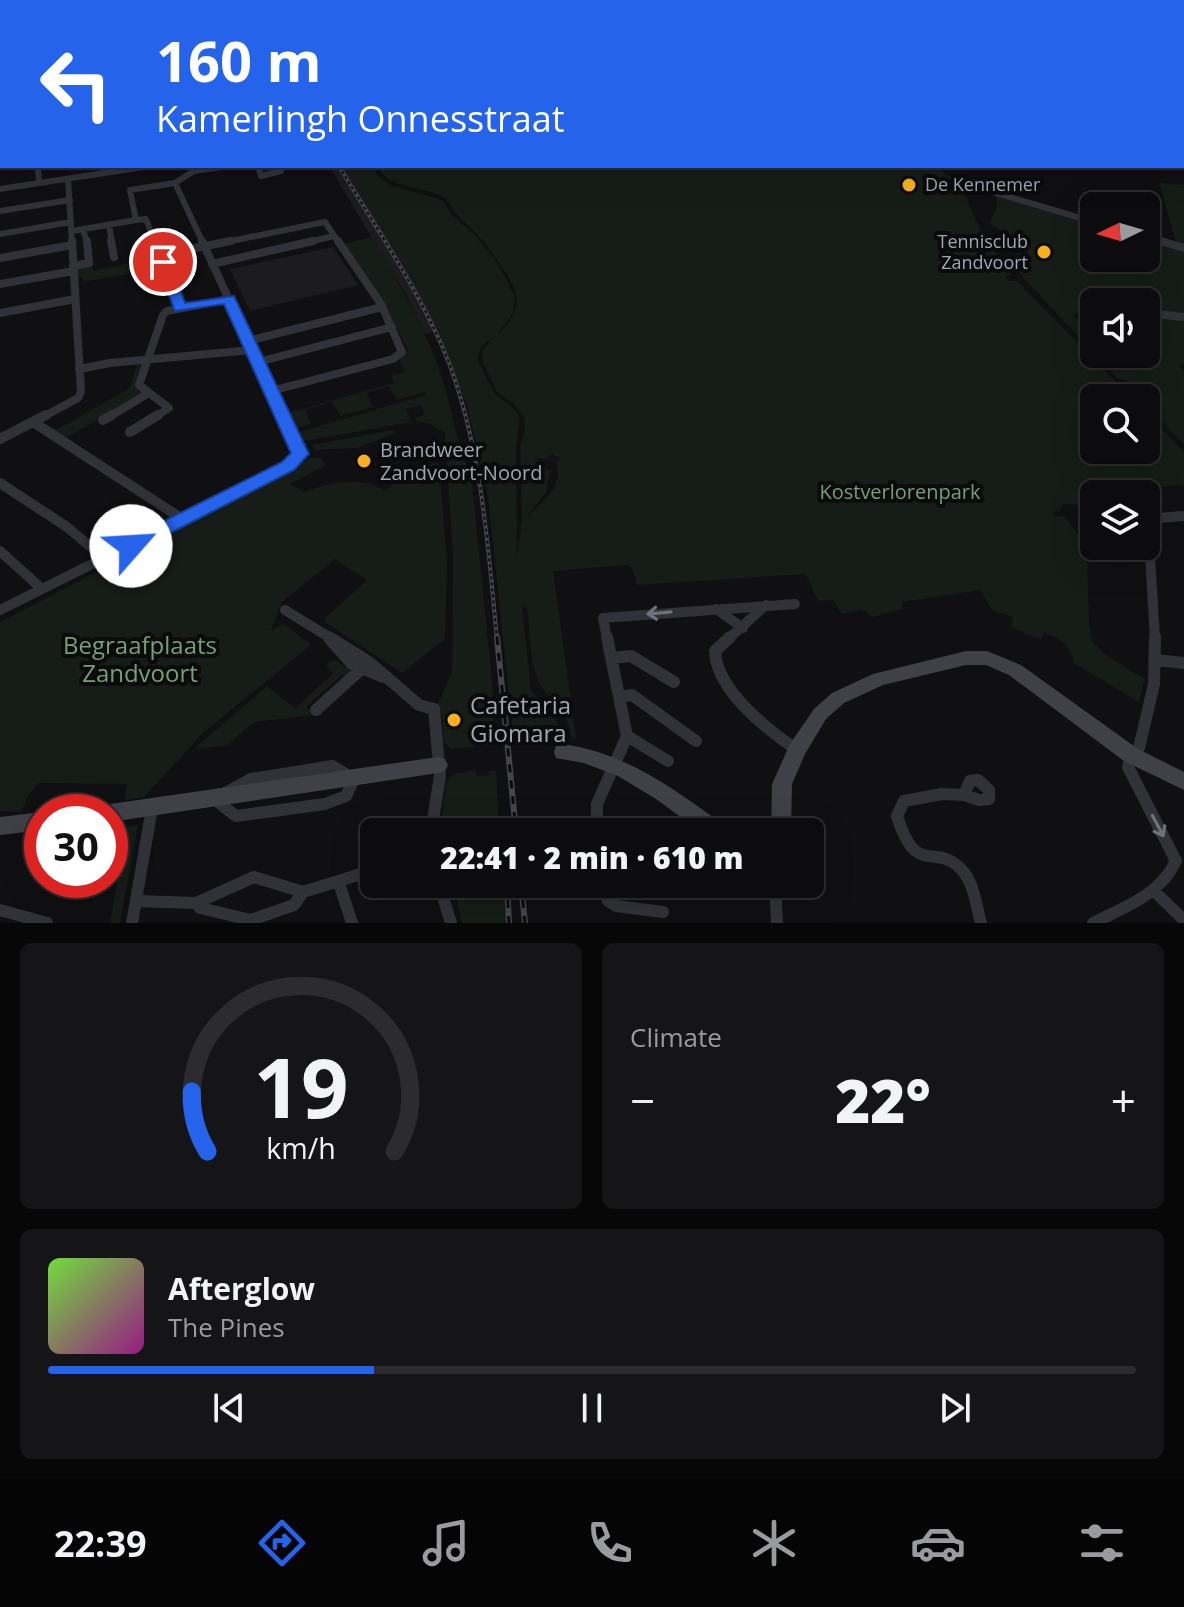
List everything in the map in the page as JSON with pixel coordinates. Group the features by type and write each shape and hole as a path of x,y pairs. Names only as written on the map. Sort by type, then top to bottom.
{"main road":[{"path":"781,818 782,784 797,750 820,714 838,698 879,679 966,658 987,658 1015,670 1131,755 1184,781"},
{"path":"563,752 586,754 614,764 698,818"},
{"path":"128,811 438,765"},
{"path":"0,826 24,823"}],"street":[{"path":"38,168 39,183"},
{"path":"259,168 261,176 281,171"},
{"path":"0,189 115,169"},
{"path":"136,220 130,190 175,183 194,169"},
{"path":"0,439 78,398 81,392 68,179"},
{"path":"0,610 184,520 293,463 300,454 175,183"},
{"path":"969,185 1080,218"},
{"path":"0,211 70,200"},
{"path":"0,234 71,226 83,229 146,219 180,308"},
{"path":"160,255 321,221 334,236 382,307 402,349 396,357 271,391"},
{"path":"109,225 114,257"},
{"path":"0,284 89,263 87,237 83,229"},
{"path":"212,264 334,236"},
{"path":"1160,240 1184,248"},
{"path":"0,258 72,245"},
{"path":"0,313 75,299"},
{"path":"130,432 169,408 139,385 163,315 180,308 229,299"},
{"path":"79,369 250,345 382,307"},
{"path":"1160,314 1184,317"},
{"path":"258,362 392,327"},
{"path":"103,420 147,394"},
{"path":"33,422 184,520"},
{"path":"0,483 67,527 105,559"},
{"path":"1093,923 1154,891 1173,871 1176,861 1128,767 1131,755 1139,748 1156,660 1148,523 1157,518 1184,516"},
{"path":"3,557 42,589"},
{"path":"597,818 597,804 627,736 603,618 795,604"},
{"path":"766,605 715,651 716,664 746,709 770,732 797,750"},
{"path":"715,608 743,628"},
{"path":"285,610 329,638 335,651 383,677 419,705 434,709 440,776 433,818"},
{"path":"611,658 631,656 674,682"},
{"path":"1156,660 1184,663"},
{"path":"316,710 365,666"},
{"path":"619,697 632,695 696,741"},
{"path":"627,736 668,761"},
{"path":"964,795 904,801 897,816 911,850 926,858 955,864 963,871 981,923"},
{"path":"132,923 152,808"},
{"path":"136,901 196,903 254,877 303,892 360,875"},
{"path":"339,883 352,923"},
{"path":"1154,891 1184,920"},
{"path":"196,903 200,908 251,920 294,905 303,892"},
{"path":"443,898 451,923"},
{"path":"607,898 616,906 663,912"},
{"path":"776,898 777,923"},
{"path":"0,910 47,923"}],"shaded area":[{"path":"330,168 347,168 434,315 437,331 425,334 406,295"},
{"path":"333,247 358,285 250,311 230,269"}],"green space":[{"name":"Kostverlorenpark","path":"347,168 374,168 378,176 391,185 442,200 453,216 475,235 496,261 515,296 513,313 498,334 513,314 516,297 510,279 489,248 443,197 399,184 378,168 941,168 944,174 957,178 979,227 1011,275 1005,276 1009,281 1017,281 1080,345 1080,368 1103,368 1118,384 1080,384 1080,464 1160,464 1160,427 1184,452 1184,485 1160,487 1160,480 1080,480 1080,505 1063,504 1060,510 1052,513 1055,517 1065,516 1080,538 1080,560 1087,560 1092,641 1104,654 1145,679 1139,702 1074,663 1070,651 1056,637 1044,633 1041,640 1011,627 1013,617 992,610 980,590 902,602 902,609 872,617 862,609 842,614 833,600 818,601 806,574 637,585 632,568 627,565 553,571 576,738 571,737 565,715 537,678 527,607 522,606 531,691 549,709 549,714 553,713 560,730 559,740 542,737 514,740 488,497 467,405 437,331 434,315","holes":["493,337 482,351 483,363 497,392 513,403 524,417 525,429 520,446 522,521 517,556 516,448 520,418 495,394 477,359 481,347","550,454 561,458 556,462 558,471 554,487 525,518 546,492 550,471 535,458 547,459"]},
{"path":"1159,183 1184,185 1184,246 1177,244"},
{"path":"996,196 1080,220 1080,272 1160,272 1160,243 1184,249 1184,317 1160,314 1160,288 1080,288 1080,313 1071,314 1080,320 1080,338 1004,257 1029,251 990,223 997,206"},
{"path":"372,237 427,339 471,475 492,679 494,745 451,749 444,742 442,715 436,709 452,672 453,556 445,433 428,423 417,422 415,418 425,415 420,405 406,409 412,422 303,441 296,433 426,395 425,392 397,400 389,386 366,393 373,407 340,416 332,402 305,410 311,424 295,429 292,425 296,423 288,413 394,383 391,376 405,372 399,358 408,350 384,303 343,244"},
{"path":"138,262 139,267 128,274 83,282 82,278 77,278 77,268 92,266 93,271"},
{"path":"1160,317 1184,320 1184,364 1179,365 1184,372 1184,444 1160,420 1160,384 1127,384 1123,379 1117,379 1107,368 1160,368"},
{"path":"144,364 136,386 141,395 64,439 52,432 129,389 137,365"},
{"path":"393,430 396,433 356,448 314,450 312,445"},
{"name":"Begraafplaats Zandvoort","path":"311,457 320,458 326,465 290,484 304,492 355,482 385,491 417,465 439,463 447,563 445,639 402,673 325,622 325,618 367,580 335,559 282,602 271,630 284,624 311,645 204,732 144,797 128,800 127,784 39,783 30,794 24,794 21,812 0,811 0,622 280,477"},
{"path":"144,510 161,521 111,549 101,541"},
{"path":"335,660 353,672 341,676 306,707 313,713 323,714 254,722 227,745 194,749 267,686 295,708 333,674 327,667"},
{"path":"476,770 476,776 488,775 489,771 496,770 498,818 441,818 447,781 453,774"},
{"path":"138,825 128,879 128,826"},
{"path":"114,898 125,898 120,923 110,923"},
{"path":"456,898 504,898 506,923 462,923"}],"railway":[{"path":"340,168 426,312 460,396 482,500 497,639"},
{"path":"497,637 515,818"},
{"path":"508,898 509,923"},
{"path":"522,898 525,923"}],"place":[{"name":"De Kennemer","path":"909,185"},
{"name":"Tennisclub Zandvoort","path":"1044,252"},
{"name":"Brandweer Zandvoort-Noord","path":"364,461"},
{"name":"Cafetaria Giomara","path":"454,720"}],"route":[{"path":"131,546 288,466 300,454 229,299 180,308 163,262"}]}
